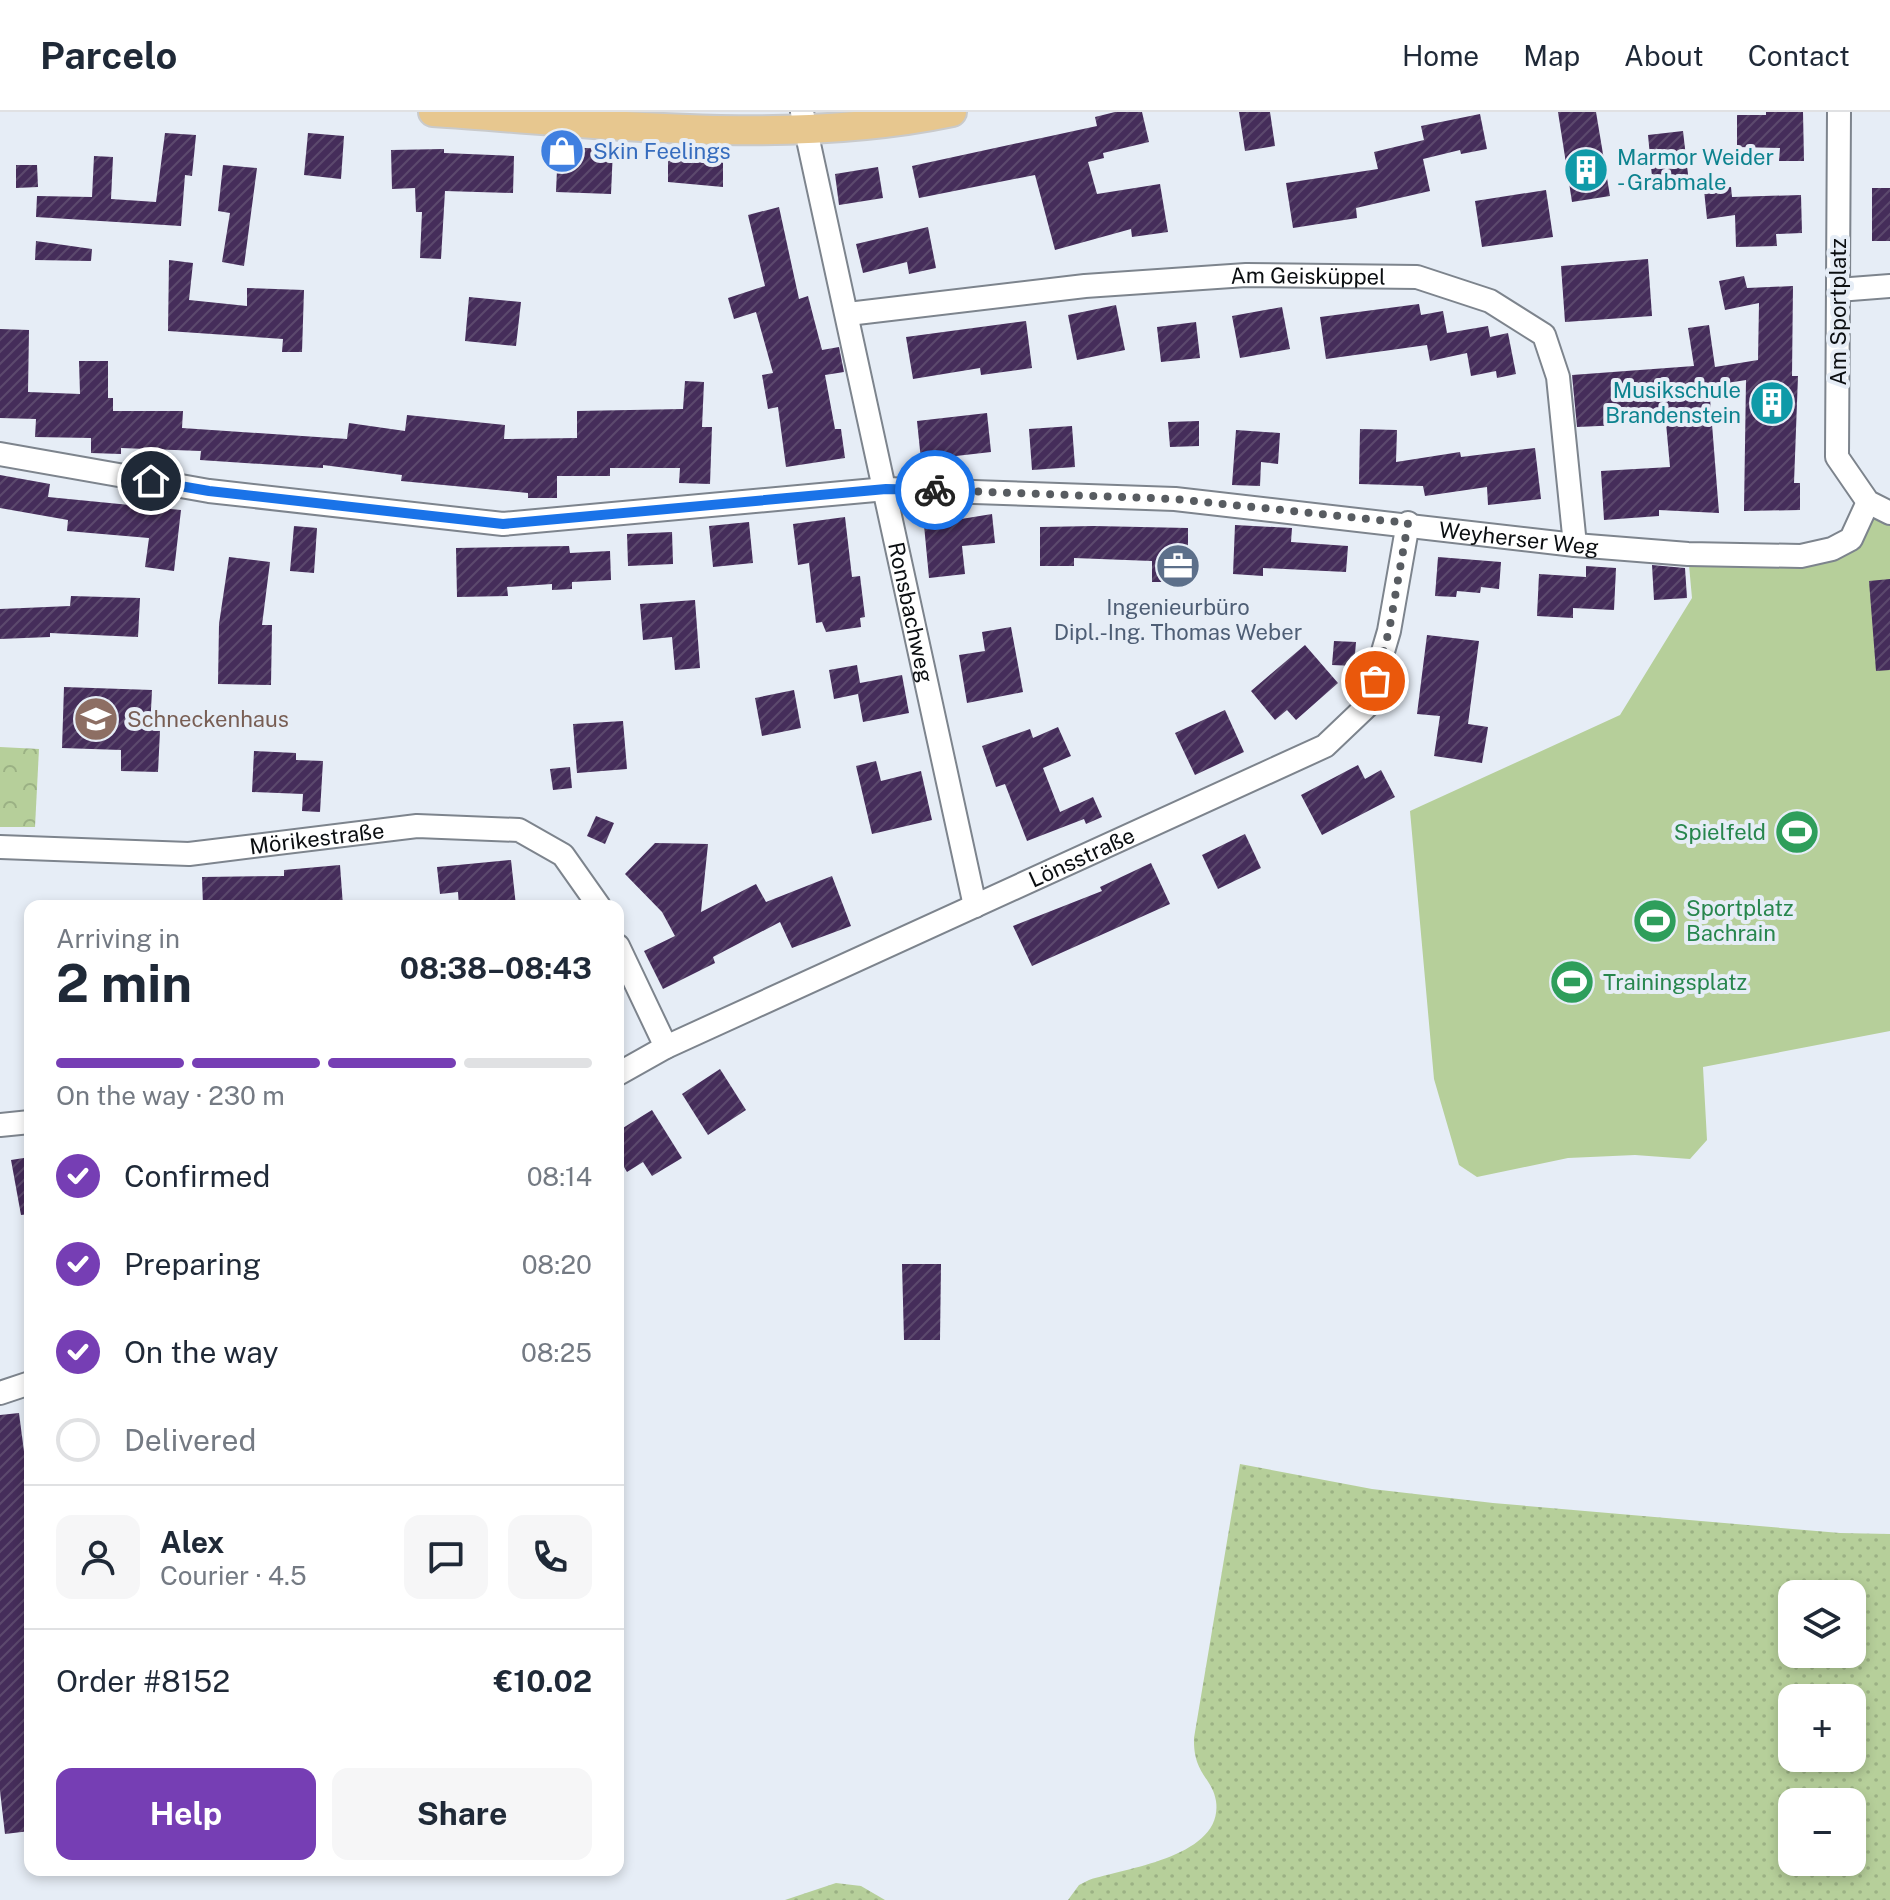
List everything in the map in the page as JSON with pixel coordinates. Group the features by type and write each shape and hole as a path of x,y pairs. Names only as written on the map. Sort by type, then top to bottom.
{"main road":[{"path":"433,112 627,125 910,121 952,112"}],"street":[{"name":"Am Sportplatz","path":"1839,112 1837,457 1868,502"},
{"name":"Ronsbachweg","path":"804,121 975,906"},
{"name":"Am Geisküppel","path":"848,314 1085,286 1217,277 1417,277 1490,301 1544,335 1558,377 1575,545"},
{"path":"1838,290 1890,286"},
{"name":"Weyherser Weg","path":"0,454 209,491 503,524 886,489 1175,499 1408,523 1575,545 1688,554 1801,556 1832,549 1851,539 1868,502"},
{"path":"1868,502 1890,513"},
{"name":"Lönsstraße","path":"624,1071 666,1047 1325,746 1367,706 1389,631 1408,523"},
{"name":"Mörikestraße","path":"0,847 189,854 417,826 519,830 563,855 595,900"},
{"path":"624,959 666,1047"},
{"path":"0,1125 24,1123"},
{"path":"0,1393 24,1385"}],"green space":[{"name":"Sportplatz Bachrain","path":"1868,502 1890,513 1890,1031 1703,1067 1707,1140 1690,1159 1635,1155 1568,1158 1477,1177 1459,1165 1434,1079 1410,811 1620,715 1692,598 1688,554 1832,549"},
{"path":"0,747 39,749 35,827 0,827"},
{"path":"1240,1464 1372,1489 1493,1503 1840,1533 1890,1534 1890,1900 1068,1900 1079,1885 1089,1880 1169,1857 1205,1835 1214,1820 1216,1801 1194,1750"},
{"path":"836,1883 861,1886 885,1900 785,1900"}],"building":[{"path":"1115,112 1142,112 1149,142 1103,153 1104,158 1088,162 1097,194 1160,184 1168,232 1132,237 1131,229 1055,250 1035,175 919,198 912,166 1097,126 1095,117"},
{"path":"1239,112 1270,112 1275,146 1245,151"},
{"name":"Marmor Weider - Grabmale","path":"1558,112 1596,112 1610,196 1572,202"},
{"path":"1766,112 1803,112 1804,161 1779,161 1780,148 1737,147 1737,115 1766,115"},
{"path":"1480,114 1487,149 1461,154 1460,150 1423,159 1430,191 1356,208 1357,218 1293,228 1286,183 1378,169 1374,152 1424,140 1421,126"},
{"path":"1683,131 1689,183 1653,187 1648,135"},
{"path":"165,133 196,135 192,176 185,175 181,226 36,217 37,196 92,197 94,156 113,157 111,199 156,202"},
{"path":"308,133 344,136 341,179 304,175"},
{"path":"558,147 613,149 611,194 556,192"},
{"path":"444,149 444,153 514,156 513,193 445,191 441,259 420,258 422,212 416,212 415,188 392,189 391,150"},
{"path":"696,153 723,154 723,187 668,182 668,159 696,160"},
{"path":"16,165 37,165 38,187 16,188"},
{"path":"223,165 257,168 244,266 222,262 230,213 218,211"},
{"path":"878,167 883,198 839,205 835,174"},
{"path":"1731,187 1732,197 1801,195 1802,233 1776,234 1777,246 1736,247 1735,215 1707,219 1704,190"},
{"path":"1872,188 1890,188 1890,241 1872,241"},
{"path":"1546,190 1553,237 1482,247 1475,201"},
{"path":"779,207 799,299 808,296 822,350 839,347 844,372 825,375 835,429 841,429 845,458 786,467 778,407 768,409 762,375 773,373 756,312 734,319 728,298 765,286 748,215"},
{"path":"928,227 936,268 909,274 907,262 863,273 856,244"},
{"path":"36,241 92,249 91,261 35,260"},
{"path":"1648,259 1652,316 1565,322 1561,266"},
{"path":"169,260 193,263 189,300 247,306 247,288 304,290 302,352 282,352 283,339 168,331"},
{"path":"1744,276 1747,288 1793,286 1792,376 1798,376 1794,483 1800,483 1800,510 1744,511 1746,380 1709,386 1719,513 1659,510 1659,516 1604,520 1601,471 1670,467 1666,423 1577,427 1572,375 1694,366 1688,328 1709,325 1715,367 1758,360 1759,303 1725,310 1719,281"},
{"path":"469,297 521,302 516,346 465,341"},
{"path":"1419,304 1421,315 1443,311 1447,333 1488,326 1490,337 1508,333 1516,374 1497,378 1496,371 1471,376 1467,353 1430,361 1427,345 1326,359 1320,317"},
{"path":"1116,305 1125,350 1077,360 1068,315"},
{"path":"1282,307 1290,349 1240,358 1232,316"},
{"path":"1026,321 1032,368 981,375 980,368 913,379 906,337"},
{"path":"1196,322 1200,358 1161,362 1157,327"},
{"path":"0,329 29,330 28,392 80,394 79,361 108,361 108,398 113,398 113,411 183,411 182,428 347,439 349,423 405,431 407,415 505,425 504,439 577,438 577,411 683,409 685,381 704,382 702,427 712,427 710,484 679,483 680,468 610,468 610,476 557,476 557,498 528,498 528,493 401,481 402,475 323,465 323,468 200,460 201,451 121,448 121,454 91,453 91,438 35,437 36,419 0,418"},
{"path":"987,413 991,452 921,460 917,421"},
{"path":"1199,421 1199,446 1170,447 1168,422"},
{"path":"1072,426 1075,467 1032,470 1029,429"},
{"path":"1360,429 1397,430 1396,462 1460,452 1461,457 1535,448 1541,499 1488,505 1487,487 1425,496 1423,486 1359,484"},
{"path":"1236,430 1280,433 1278,464 1261,462 1260,486 1232,485"},
{"path":"0,475 50,484 48,497 181,510 174,571 145,567 149,538 67,531 68,520 0,508"},
{"path":"992,514 995,543 962,546 965,574 929,578 924,525"},
{"path":"845,517 852,577 860,576 865,617 860,618 861,627 826,632 822,622 816,623 809,563 798,565 793,524"},
{"path":"749,522 753,563 713,567 709,526"},
{"path":"1235,525 1292,528 1291,542 1348,546 1346,572 1263,568 1263,576 1233,574"},
{"path":"294,526 317,528 314,573 290,571"},
{"path":"1040,527 1188,528 1188,582 1152,582 1152,561 1074,558 1074,566 1040,566"},
{"path":"672,532 673,564 628,566 627,534"},
{"path":"569,546 570,553 610,551 611,580 572,582 572,589 552,590 552,584 507,587 508,596 457,597 456,548"},
{"path":"229,557 270,562 262,625 272,625 271,685 218,684 219,624"},
{"path":"1438,557 1501,562 1499,589 1481,587 1480,593 1457,591 1456,597 1435,596"},
{"path":"1652,565 1685,568 1687,598 1654,600"},
{"path":"1586,566 1616,568 1614,610 1573,608 1573,618 1537,616 1539,574 1586,577"},
{"path":"1890,579 1890,670 1876,671 1869,581"},
{"path":"71,596 140,598 138,637 50,633 50,637 0,639 0,609 70,606"},
{"path":"695,600 700,668 675,670 672,637 643,640 640,604"},
{"path":"1011,627 1023,692 967,703 959,655 985,651 982,632"},
{"path":"1427,635 1479,641 1468,724 1488,727 1482,763 1434,756 1440,716 1417,714"},
{"path":"1334,641 1356,642 1354,666 1332,665"},
{"path":"1305,645 1338,683 1296,720 1287,710 1275,720 1251,691"},
{"path":"857,665 860,683 902,675 909,713 863,722 858,694 834,699 829,670"},
{"path":"64,687 152,690 150,730 160,731 158,772 121,771 121,750 62,748"},
{"path":"794,690 801,728 762,736 755,698"},
{"path":"1225,710 1244,752 1195,775 1175,733"},
{"path":"623,721 627,769 577,773 573,724"},
{"path":"1058,727 1071,756 1043,768 1060,812 1093,797 1102,817 1086,824 1084,819 1027,841 1005,784 996,787 982,746 1030,729 1033,738"},
{"path":"254,751 296,753 296,760 323,761 320,812 302,811 303,794 252,792"},
{"path":"876,761 881,781 921,771 932,820 872,834 856,766"},
{"path":"1358,765 1365,779 1381,770 1395,797 1322,835 1301,795"},
{"path":"570,767 572,788 553,790 550,769"},
{"path":"596,816 614,823 605,844 587,836"},
{"path":"1245,834 1261,868 1218,889 1202,855"},
{"path":"655,843 708,844 701,912 756,884 766,902 832,876 851,926 792,948 780,922 713,957 715,963 663,989 644,951 675,936 662,912 625,874"},
{"path":"511,860 515,900 459,900 458,892 440,894 437,867"},
{"path":"1151,863 1170,904 1032,966 1013,926 1102,891 1100,887"},
{"path":"340,865 343,900 203,900 202,877 284,876 284,870"},
{"path":"720,1069 746,1110 708,1135 682,1094"},
{"path":"652,1110 682,1158 652,1176 643,1162 627,1172 624,1167 624,1127"},
{"path":"24,1158 24,1215 21,1215 11,1160"},
{"path":"902,1264 941,1264 940,1340 904,1340"},
{"path":"19,1413 24,1452 24,1832 5,1834 0,1791 0,1415"}],"way so far":[{"path":"935,490 1175,499 1408,523 1389,631 1375,681"}],"place":[{"name":"Skin Feelings","path":"562,151"},
{"name":"Marmor Weider - Grabmale","path":"1586,170"},
{"name":"Musikschule Brandenstein","path":"1772,403"},
{"name":"Ingenieurbüro Dipl.-Ing. Thomas Weber","path":"1178,566"},
{"name":"Schneckenhaus","path":"96,719"},
{"name":"Spielfeld","path":"1797,832"},
{"name":"Sportplatz Bachrain","path":"1655,921"},
{"name":"Trainingsplatz","path":"1572,982"}],"route":[{"path":"151,481 209,491 503,524 886,489 935,490"}]}
